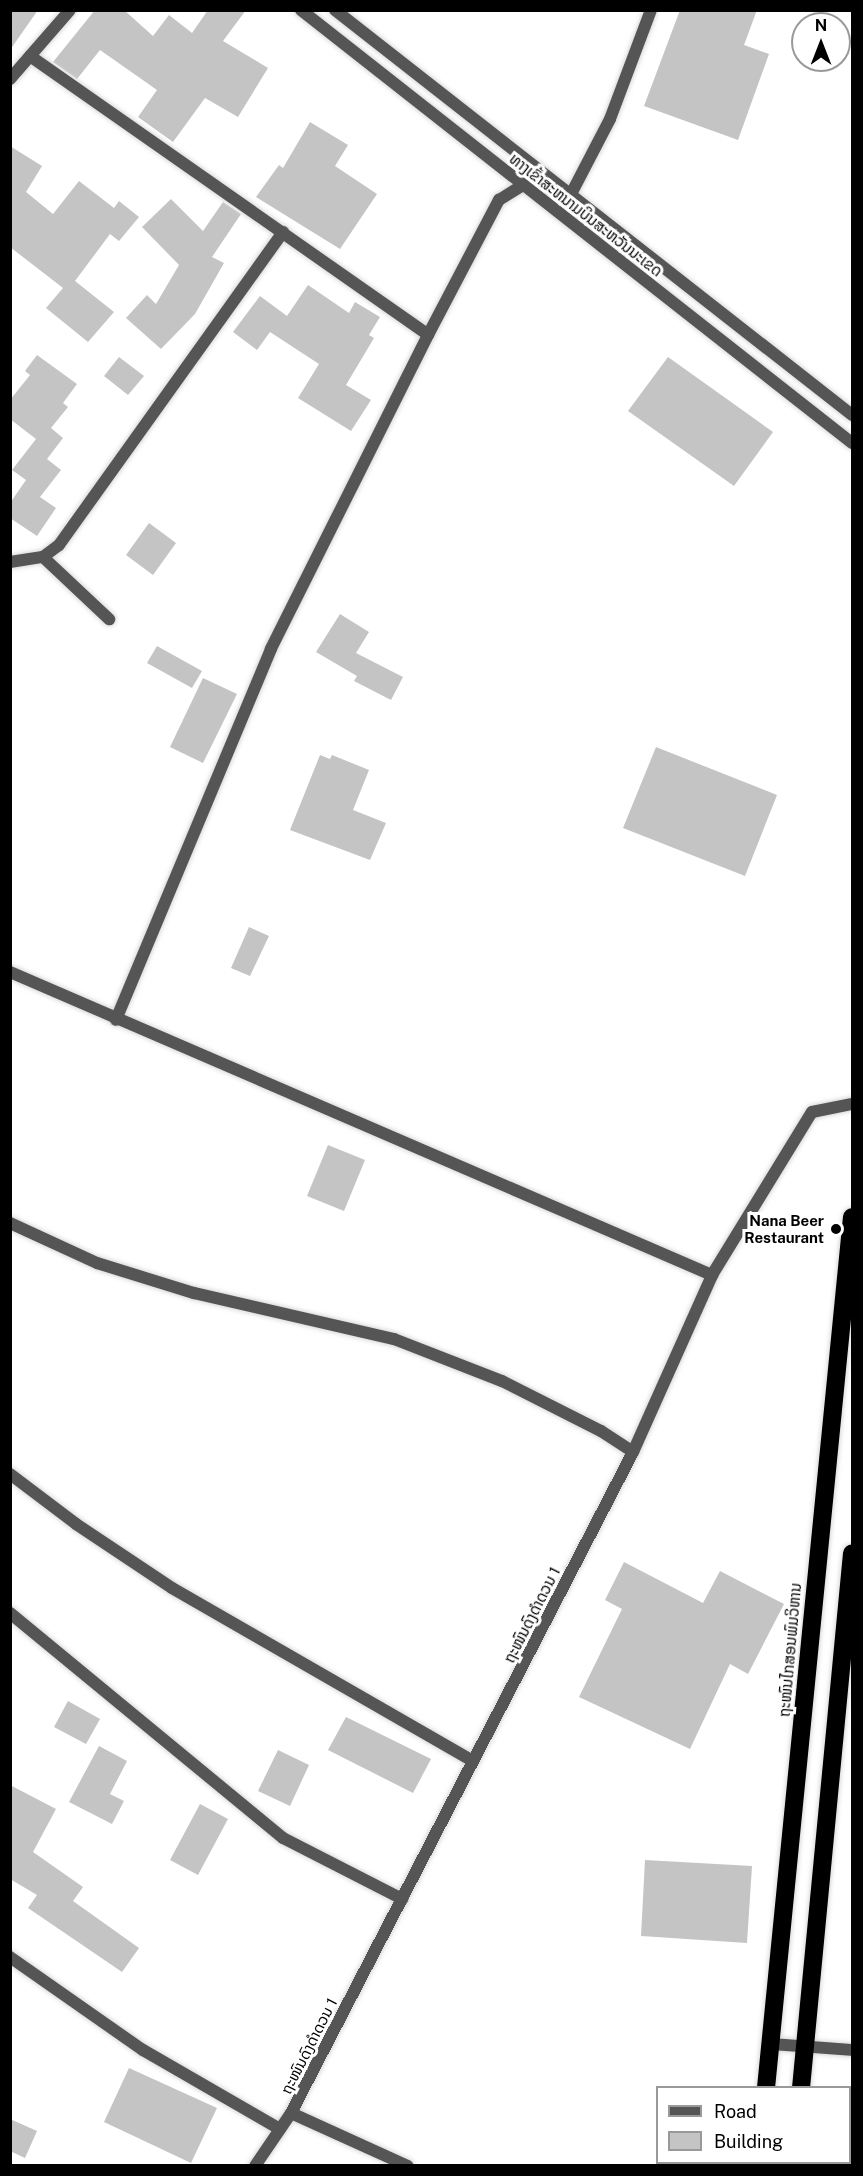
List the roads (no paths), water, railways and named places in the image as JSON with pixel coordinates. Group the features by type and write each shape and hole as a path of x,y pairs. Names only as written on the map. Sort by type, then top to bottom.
{"highway":[{"name":"ຖະໜົນໄກສອນພົມວິຫານ","path":"766,2086 852,1217"},
{"path":"801,2086 852,1553"}],"street":[{"path":"10,79 70,10"},
{"name":"ທາງເຂົ້າສະຫນາມບິນສະຫວັນນະເຂດ","path":"301,10 852,442"},
{"name":"ທາງເຂົ້າສະຫນາມບິນສະຫວັນນະເຂດ","path":"335,10 570,196 852,414"},
{"path":"570,196 610,119 651,10"},
{"path":"30,56 428,335"},
{"path":"116,1020 271,650 428,335 499,200 523,185"},
{"path":"10,562 43,557 59,545 283,232"},
{"path":"43,557 109,619"},
{"path":"10,972 116,1020 712,1275"},
{"name":"ຖະໜົນດົງດຳດວນ 1","path":"255,2166 291,2113 633,1452 712,1275 812,1112 852,1104"},
{"path":"10,1223 97,1263 194,1293 394,1339 502,1381 601,1431 633,1452"},
{"path":"10,1474 76,1524 172,1588 473,1761"},
{"path":"10,1613 283,1838 402,1899"},
{"path":"10,1957 143,2050 280,2129"},
{"path":"771,2044 852,2050"},
{"path":"291,2113 408,2166"}],"place":[{"name":"Nana Beer Restaurant","path":"836,1229"}]}
